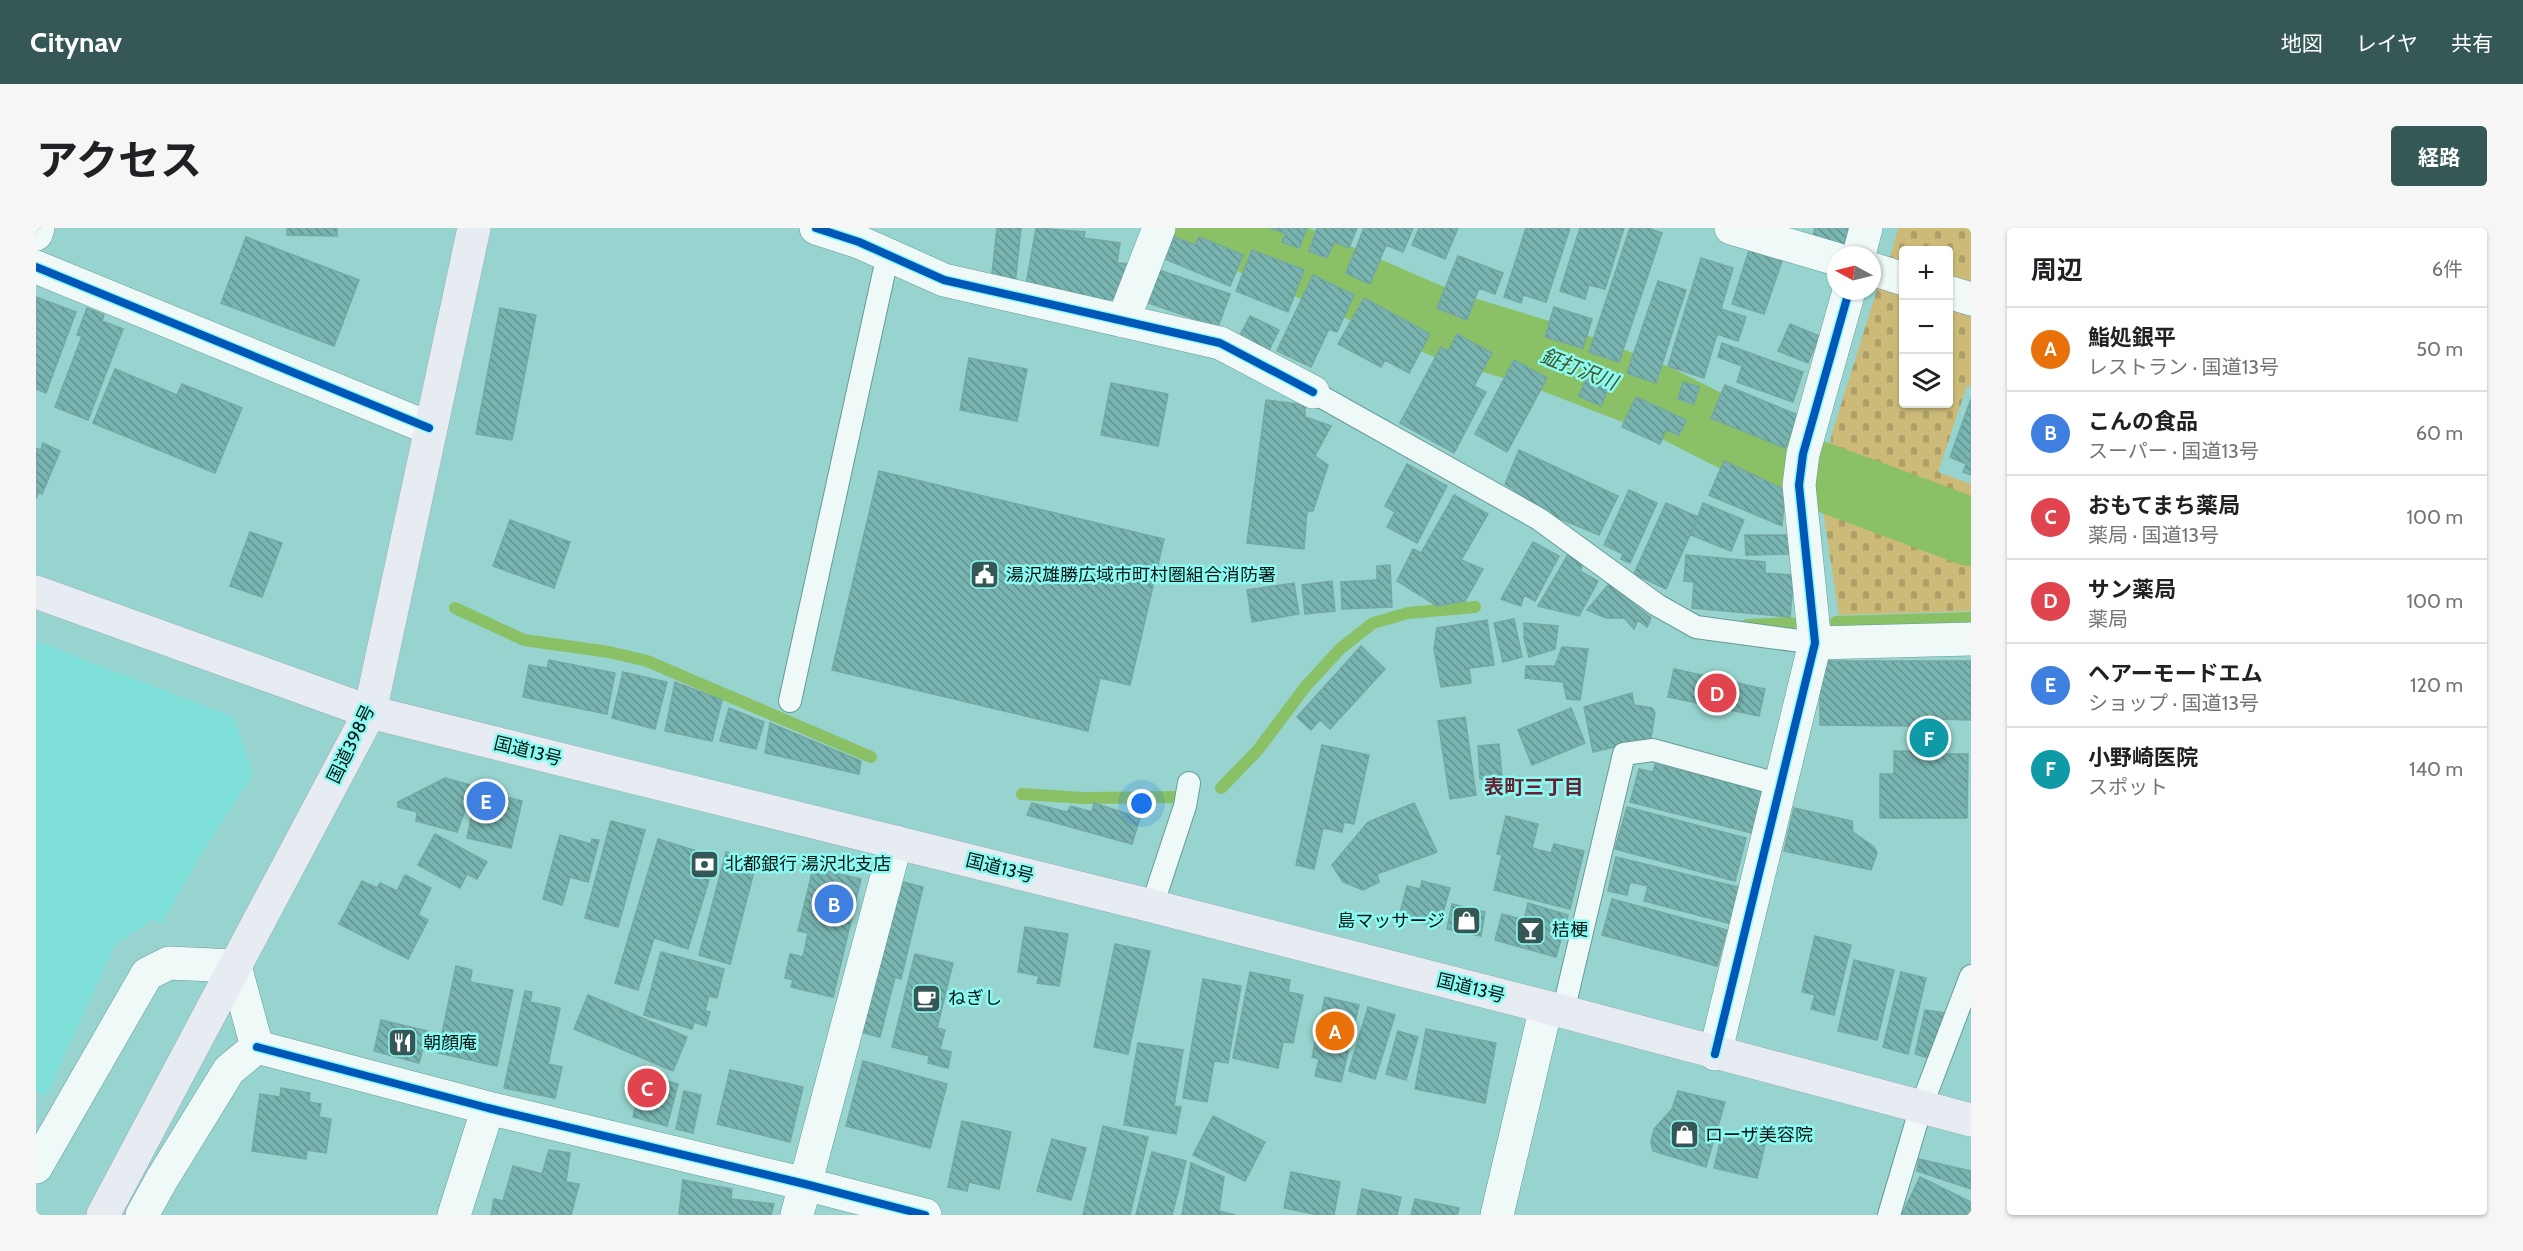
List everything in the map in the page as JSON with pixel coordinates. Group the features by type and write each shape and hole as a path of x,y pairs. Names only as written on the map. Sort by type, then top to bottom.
{"highway":[{"name":"国道398号","path":"103,1215 370,712 429,428 474,228"},
{"name":"国道13号","path":"36,592 370,712 1152,906 1554,1009 1715,1054 1971,1120"}],"street":[{"path":"36,234 38,228"},
{"path":"816,228 859,242 944,280 1220,343 1313,392"},
{"path":"1731,228 1827,256"},
{"path":"1861,246 1866,228"},
{"path":"1123,321 1157,231"},
{"path":"36,267 429,428"},
{"path":"1881,272 1899,277"},
{"path":"1953,294 1971,299"},
{"path":"1715,1054 1815,643 1801,469 1848,300"},
{"path":"1815,643 1971,639"},
{"path":"797,1215 896,842"},
{"path":"36,1167 47,1118 147,974 169,963 235,966 257,1047"},
{"path":"1497,1215 1554,1009"},
{"path":"257,1047 488,1108 925,1215"},
{"path":"142,1215 229,1070 257,1047"},
{"path":"454,1215 488,1108"}],"lane":[{"path":"790,701 888,254"},
{"path":"1313,392 1539,519 1657,605 1696,627 1815,643"},
{"path":"1554,1009 1624,754 1653,750 1781,785"},
{"path":"1152,906 1185,806 1189,783"},
{"path":"1889,1215 1921,1107 1971,976"}],"shaded area":[{"path":"36,641 234,717 253,775 202,853 162,923 152,920 115,945 46,1096 36,1091"}],"green space":[{"path":"1898,228 1971,228 1971,288 1953,282 1953,246 1899,246 1899,266 1889,262"},
{"path":"1881,284 1899,289 1899,408 1953,408 1953,304 1971,309 1971,387 1967,386 1938,472 1971,484 1971,522 1828,467 1831,437 1874,300 1881,300"},
{"path":"1822,487 1971,540 1971,611 1839,615 1821,498"}],"building":[{"path":"287,228 337,228 337,236 287,235"},
{"path":"997,228 1021,228 1015,285 991,283"},
{"path":"1036,228 1085,232 1084,238 1120,243 1117,263 1129,264 1116,305 1025,290"},
{"path":"1270,228 1307,228 1299,248 1282,242 1286,234"},
{"path":"1317,228 1357,228 1349,248 1334,242 1327,258 1309,251"},
{"path":"1364,228 1413,228 1403,252 1386,245 1370,284 1346,273"},
{"path":"1419,228 1458,228 1445,259 1412,245"},
{"path":"1526,228 1570,228 1546,302 1523,295 1521,303 1504,297"},
{"path":"1580,228 1624,228 1605,289 1589,285 1585,299 1560,291"},
{"path":"1630,228 1648,228 1662,233 1619,362 1589,352"},
{"path":"1815,228 1848,228 1844,245 1813,236"},
{"path":"246,237 359,280 334,346 221,303"},
{"path":"1174,237 1195,245 1199,237 1243,255 1230,286 1165,259"},
{"path":"1252,250 1304,270 1288,312 1236,291"},
{"path":"1749,250 1782,261 1764,314 1732,304"},
{"path":"1458,256 1503,273 1495,294 1479,288 1467,320 1437,308"},
{"path":"1701,258 1733,268 1721,309 1746,317 1738,341 1717,334 1704,378 1668,366"},
{"path":"1156,269 1230,294 1218,327 1146,302"},
{"path":"1313,275 1354,295 1337,332 1329,329 1311,367 1277,351"},
{"path":"1658,281 1686,290 1656,383 1627,373"},
{"path":"36,297 76,312 46,393 36,389"},
{"path":"1364,298 1430,334 1409,373 1385,360 1381,367 1338,344"},
{"path":"1554,307 1592,319 1583,348 1545,337"},
{"path":"87,308 104,315 102,321 123,329 88,420 55,407 82,336 77,335"},
{"path":"500,308 536,315 512,440 476,434"},
{"path":"1250,316 1279,330 1268,352 1239,337"},
{"path":"1790,324 1819,336 1808,363 1778,351"},
{"path":"1457,334 1492,353 1474,386 1486,392 1454,453 1400,423 1441,347 1448,351"},
{"path":"1722,343 1803,372 1793,402 1737,382 1742,366 1718,357"},
{"path":"969,358 1027,369 1017,421 960,410"},
{"path":"1514,360 1547,378 1507,452 1475,434"},
{"path":"115,369 177,395 182,384 242,408 215,473 93,423"},
{"path":"1587,377 1609,386 1601,406 1579,396"},
{"path":"1683,382 1699,387 1694,404 1678,399"},
{"path":"1111,383 1168,394 1158,446 1101,435"},
{"path":"1725,385 1798,415 1785,448 1711,418"},
{"path":"1636,397 1686,420 1679,435 1666,430 1660,444 1622,427"},
{"path":"1971,399 1971,475 1963,472 1966,464 1950,457"},
{"path":"1266,400 1305,405 1305,417 1331,426 1315,456 1328,465 1313,511 1307,511 1304,549 1247,543"},
{"path":"43,443 60,451 42,494 39,492 36,499 36,448 41,450"},
{"path":"1519,450 1618,496 1599,535 1551,515 1505,484"},
{"path":"1724,461 1785,490 1782,526 1709,495"},
{"path":"1407,464 1447,486 1417,543 1387,527 1395,512 1385,506"},
{"path":"879,471 1164,539 1130,685 1100,678 1088,731 832,670"},
{"path":"1629,490 1657,503 1630,563 1621,559 1623,554 1604,545"},
{"path":"1454,495 1488,514 1461,560 1483,569 1465,601 1437,606 1397,581 1413,549 1421,553"},
{"path":"1666,503 1698,517 1666,589 1634,574"},
{"path":"1703,503 1744,520 1731,551 1691,535"},
{"path":"510,520 570,542 554,588 493,566"},
{"path":"250,532 282,543 262,597 230,586"},
{"path":"1745,535 1789,535 1789,554 1746,555"},
{"path":"1533,542 1559,556 1535,601 1524,595 1521,606 1501,599"},
{"path":"1570,551 1585,559 1580,571 1598,581 1579,616 1538,606"},
{"path":"1686,555 1765,562 1765,573 1794,575 1790,617 1692,608 1694,582 1684,581"},
{"path":"1390,565 1392,607 1342,609 1341,582 1377,580 1377,566"},
{"path":"1332,581 1335,611 1305,614 1302,585"},
{"path":"1294,583 1299,614 1252,622 1247,590"},
{"path":"1609,584 1651,618 1647,627 1638,620 1634,629 1624,618 1606,618 1587,610"},
{"path":"1514,619 1522,657 1503,662 1494,623"},
{"path":"1487,620 1494,665 1469,668 1471,683 1441,687 1434,649 1437,628"},
{"path":"1524,623 1558,626 1555,649 1529,657 1524,638"},
{"path":"1361,646 1385,669 1330,729 1320,720 1311,730 1297,717"},
{"path":"1562,647 1588,649 1580,700 1567,699 1563,682 1525,678 1526,666 1555,666"},
{"path":"549,660 615,673 607,714 523,697 529,665 547,668"},
{"path":"1820,661 1971,661 1971,720 1940,719 1940,754 1968,754 1967,818 1880,818 1880,774 1894,774 1894,751 1918,751 1918,726 1820,725"},
{"path":"1674,669 1765,689 1759,716 1668,697"},
{"path":"623,672 667,682 655,729 612,718"},
{"path":"675,682 722,700 712,741 665,731"},
{"path":"1632,693 1634,705 1652,708 1655,713 1651,738 1593,752 1584,707"},
{"path":"729,708 764,722 756,749 720,741"},
{"path":"1571,708 1585,743 1532,765 1518,730"},
{"path":"1465,717 1476,795 1450,799 1438,721"},
{"path":"770,723 861,761 859,774 765,753"},
{"path":"1499,744 1502,778 1480,779 1478,746"},
{"path":"1322,745 1369,755 1354,824 1344,822 1342,832 1323,828 1314,869 1296,865"},
{"path":"1655,764 1762,791 1752,833 1630,802 1639,769 1653,772"},
{"path":"445,778 474,786 457,832 416,821 417,812 398,807 398,802"},
{"path":"477,790 522,801 511,848 467,838"},
{"path":"1032,803 1067,812 1071,806 1092,812 1094,803 1140,818 1132,844 1027,815"},
{"path":"1414,803 1437,852 1377,874 1379,882 1363,890 1343,882 1332,865 1368,822"},
{"path":"1627,807 1746,838 1735,881 1615,849"},
{"path":"1794,808 1852,821 1853,832 1874,847 1877,853 1871,870 1784,851"},
{"path":"1506,816 1538,824 1532,848 1551,853 1554,844 1584,851 1570,909 1494,890 1502,855 1497,854"},
{"path":"611,821 645,830 618,927 585,918"},
{"path":"435,834 487,862 477,879 467,874 460,888 418,865"},
{"path":"560,835 591,844 592,839 599,840 588,882 570,877 562,905 543,899"},
{"path":"658,839 716,857 688,949 654,938 638,990 615,983"},
{"path":"726,852 757,860 730,964 699,955"},
{"path":"1616,857 1742,888 1732,924 1644,901 1648,886 1630,882 1627,895 1608,891"},
{"path":"813,868 861,879 833,997 791,987 793,980 785,978 790,954 803,957 808,933 798,931"},
{"path":"405,875 431,888 418,915 428,920 408,959 339,924 362,881 377,888 380,883 397,891"},
{"path":"892,879 923,887 901,979 895,977 880,1037 856,1031"},
{"path":"1422,881 1450,888 1439,927 1399,917 1407,886 1420,889"},
{"path":"1612,899 1727,930 1717,966 1602,935"},
{"name":"桔梗","path":"1528,903 1568,915 1556,957 1495,940 1502,914 1524,920"},
{"name":"島マッサージ","path":"1452,904 1485,912 1481,936 1447,929"},
{"path":"1025,927 1068,934 1059,986 1037,983 1039,976 1018,972"},
{"path":"1815,936 1851,945 1834,1015 1811,1009 1815,995 1802,992"},
{"path":"1115,944 1150,951 1128,1054 1094,1047"},
{"path":"661,952 724,969 717,998 709,996 705,1011 710,1012 706,1026 694,1022 692,1029 644,1015"},
{"path":"915,954 953,963 937,1028 945,1030 940,1049 951,1052 948,1068 928,1063 929,1056 892,1047"},
{"path":"1854,960 1894,970 1877,1040 1838,1031"},
{"path":"456,966 472,970 470,982 513,990 497,1066 438,1053"},
{"path":"1250,972 1290,980 1288,992 1303,995 1293,1043 1283,1042 1278,1068 1233,1058"},
{"path":"1901,972 1926,978 1908,1054 1883,1047"},
{"path":"1203,979 1241,986 1228,1063 1214,1061 1207,1102 1183,1098"},
{"path":"525,991 532,992 530,1002 560,1008 548,1064 562,1067 555,1098 504,1088"},
{"path":"588,995 687,1037 673,1071 574,1029"},
{"path":"1325,997 1359,1005 1341,1082 1315,1076 1319,1059 1312,1057"},
{"path":"1368,1007 1395,1015 1375,1079 1349,1071"},
{"path":"1925,1010 1946,1013 1929,1058 1915,1054"},
{"path":"381,1020 428,1031 419,1063 374,1051"},
{"path":"1426,1029 1496,1043 1485,1103 1415,1089"},
{"path":"1398,1031 1418,1037 1406,1080 1386,1074"},
{"path":"1138,1043 1183,1050 1174,1106 1181,1107 1176,1134 1124,1125"},
{"path":"863,1061 947,1084 930,1148 846,1126"},
{"path":"730,1070 803,1087 790,1142 717,1124"},
{"path":"644,1075 678,1084 667,1126 633,1117"},
{"path":"281,1088 310,1093 309,1102 321,1104 319,1117 331,1119 326,1153 307,1150 306,1159 252,1151 260,1094 280,1097"},
{"path":"684,1091 701,1095 693,1133 676,1129"},
{"name":"ローザ美容院","path":"1678,1091 1725,1102 1706,1167 1653,1151 1651,1142 1654,1129 1672,1109"},
{"path":"1213,1116 1265,1142 1245,1181 1193,1155"},
{"path":"962,1121 1011,1132 999,1189 969,1182 967,1191 948,1187"},
{"path":"1103,1126 1148,1137 1130,1215 1083,1215"},
{"path":"1747,1132 1767,1136 1757,1178 1714,1168 1722,1134 1745,1139"},
{"path":"1052,1139 1086,1148 1071,1200 1037,1191"},
{"path":"549,1150 570,1153 566,1182 579,1184 571,1215 491,1215 494,1199 503,1201 513,1166 542,1174"},
{"path":"1152,1152 1186,1161 1172,1215 1136,1215"},
{"path":"1919,1159 1971,1171 1971,1189 1917,1171"},
{"path":"1191,1163 1224,1177 1219,1211 1235,1215 1182,1215"},
{"path":"1291,1172 1340,1182 1334,1215 1319,1215 1284,1208"},
{"path":"1920,1177 1971,1202 1971,1215 1902,1214"},
{"path":"683,1180 732,1189 731,1199 774,1204 771,1215 679,1214"},
{"path":"1362,1189 1401,1197 1397,1215 1357,1215"},
{"path":"1415,1199 1459,1208 1457,1215 1411,1215"}],"waterway":[{"name":"鉦打沢川","path":"1180,228 1211,229 1242,236 1446,325 1541,354 1660,400 1782,462 1971,532"},
{"path":"1221,788 1257,751 1306,686 1340,649 1373,623 1408,613 1475,607"},
{"path":"455,608 524,640 609,652 647,661 871,757"},
{"path":"1836,622 1971,618"},
{"path":"1747,625 1791,623"},
{"path":"1022,794 1084,798 1180,797"}],"cycle path":[{"path":"816,228 859,242 944,280 1220,343 1313,392"},
{"path":"36,267 429,428"},
{"path":"1715,1054 1815,643 1799,485 1803,454 1846,300"},
{"path":"257,1047 488,1108 925,1215"}],"place":[{"name":"湯沢雄勝広域市町村圏組合消防署","path":"985,575"},
{"name":"サン薬局","path":"1717,693"},
{"name":"小野崎医院","path":"1929,738"},
{"name":"ヘアーモードエム","path":"486,801"},
{"name":"北都銀行 湯沢北支店","path":"704,864"},
{"name":"こんの食品","path":"834,904"},
{"name":"島マッサージ","path":"1466,921"},
{"name":"桔梗","path":"1531,930"},
{"name":"ねぎし","path":"927,998"},
{"name":"鮨処銀平","path":"1335,1031"},
{"name":"朝顔庵","path":"402,1043"},
{"name":"おもてまち薬局","path":"647,1088"},
{"name":"ローザ美容院","path":"1684,1135"}],"district":[{"name":"表町三丁目","path":"1534,787"}]}
